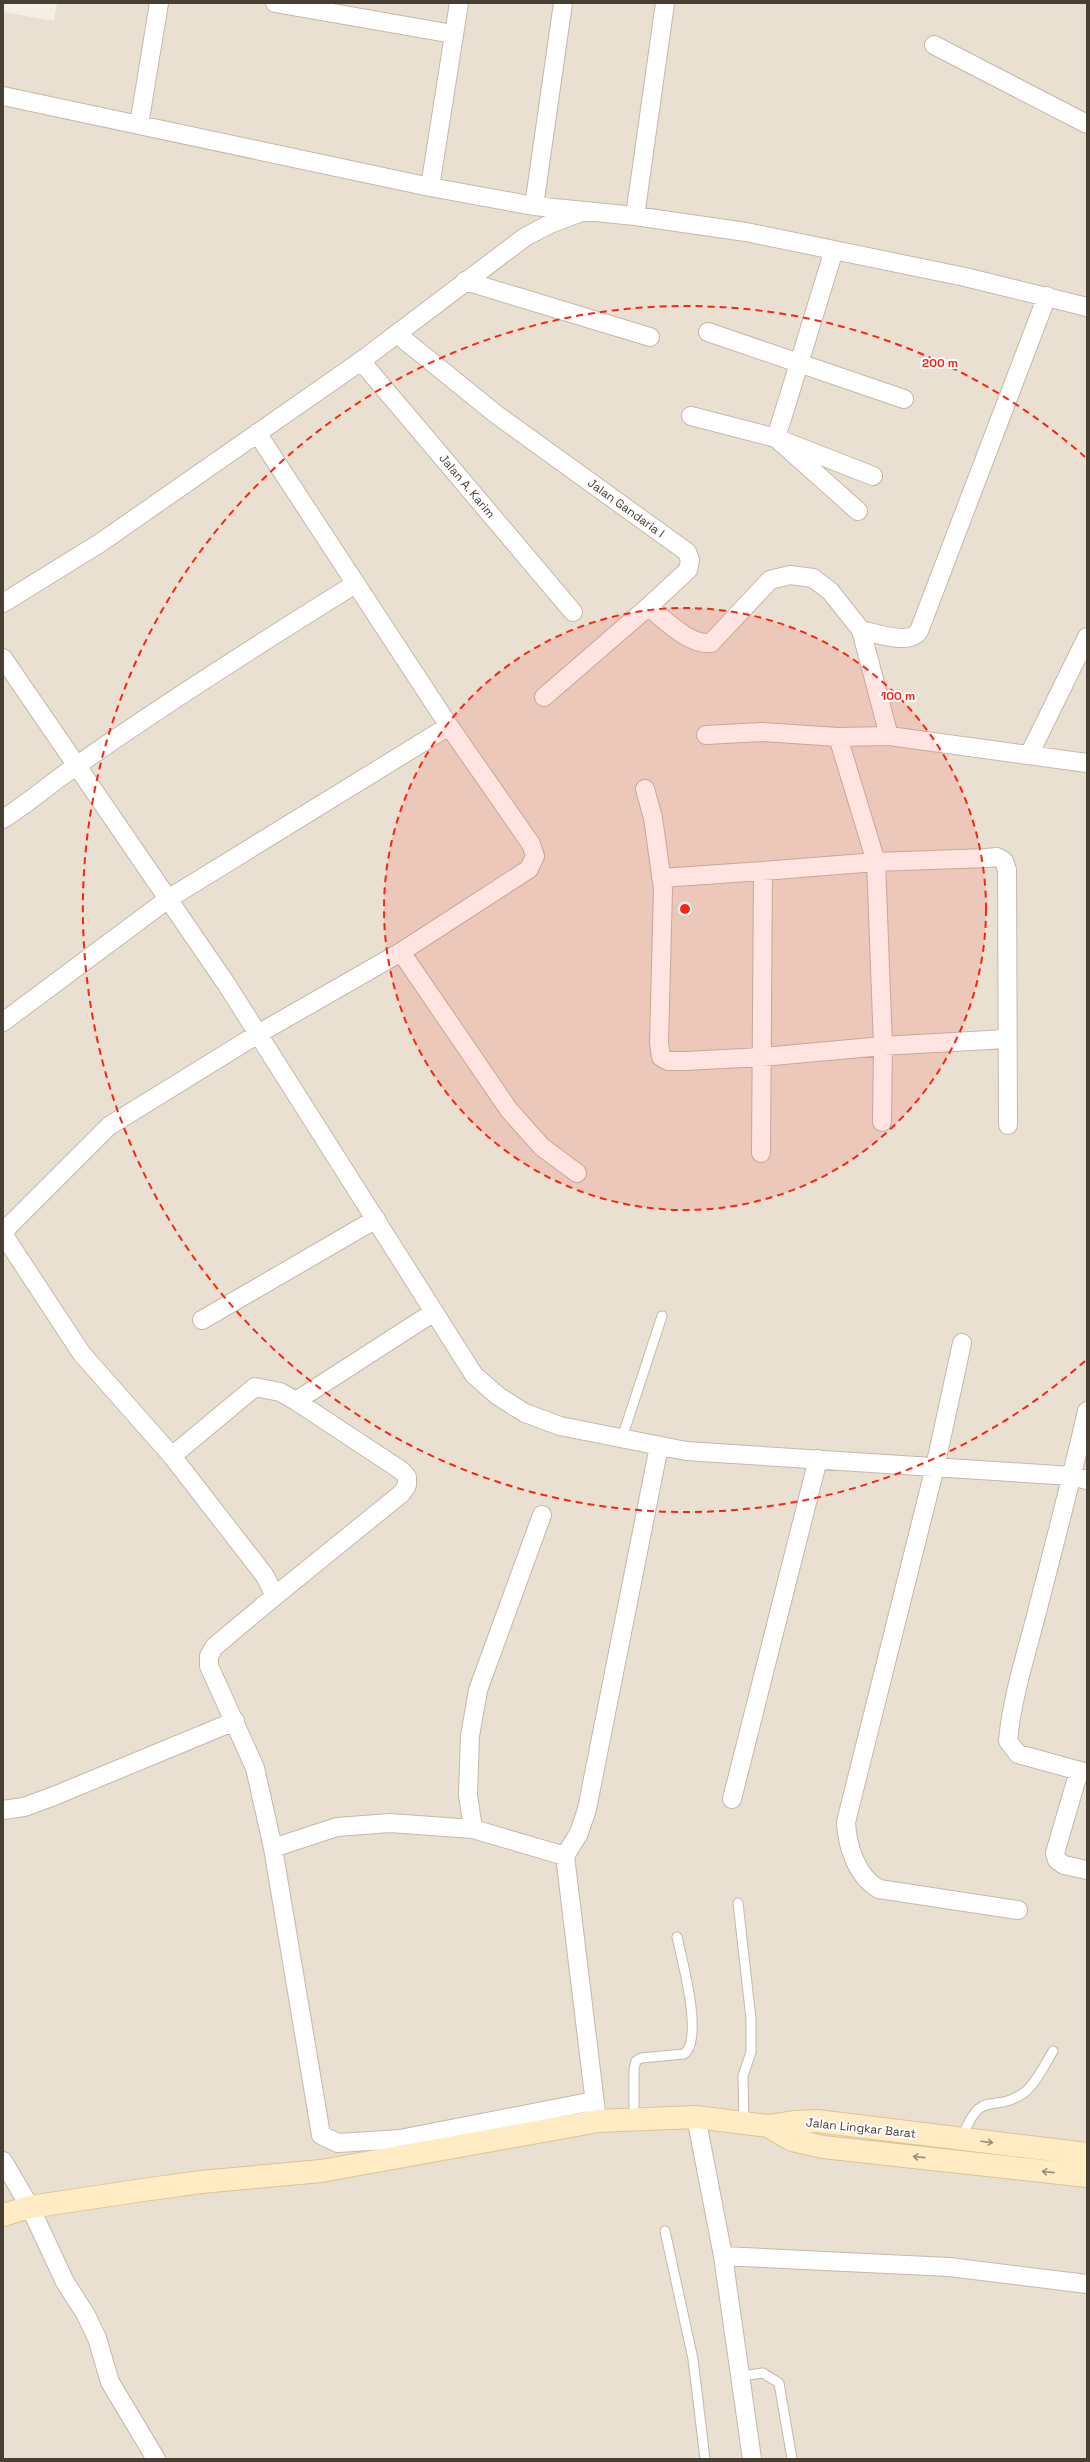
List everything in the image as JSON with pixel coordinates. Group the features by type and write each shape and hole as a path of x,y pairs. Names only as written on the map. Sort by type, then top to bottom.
{"street":[{"path":"139,125 159,3"},
{"path":"275,3 453,34"},
{"path":"430,187 459,3"},
{"path":"534,206 563,3"},
{"path":"635,216 665,3"},
{"path":"934,45 1087,124"},
{"path":"3,96 430,187 534,206 582,212 635,216 746,232 1047,296 1087,307"},
{"path":"3,603 100,543 258,433 397,334 465,281 526,237 550,224 582,212"},
{"path":"776,438 834,250"},
{"path":"465,281 650,337"},
{"path":"861,630 905,638 915,636 919,632 1047,296"},
{"path":"708,332 800,362 904,399"},
{"name":"Jalan Gandaria I","path":"397,334 497,415 687,552 690,560 688,570 648,607 544,697"},
{"name":"Jalan A. Karim","path":"361,360 573,612"},
{"path":"691,416 776,438 873,476"},
{"path":"258,433 355,584 449,726 531,844 535,856 529,869 401,952 258,1034 109,1126 3,1233 82,1354 172,1456 265,1576 275,1596"},
{"path":"776,438 858,510"},
{"path":"648,607 693,640 702,644 711,643 770,580 779,576 803,575 823,584 861,630 889,736"},
{"path":"3,819 24,806 77,764 246,652 355,584"},
{"path":"1029,755 1087,637"},
{"path":"3,658 77,764 258,1034 474,1375 498,1396 525,1413 560,1426 686,1451 1080,1478"},
{"path":"3,1022 168,899 449,726"},
{"path":"706,735 762,732 838,737 889,736 1087,763"},
{"path":"838,737 876,862 883,1046 882,1122"},
{"path":"645,789 653,818 662,889 659,1042 661,1057 668,1060 685,1060 762,1057 883,1046 1006,1039"},
{"path":"661,878 876,862 992,858 1004,861 1008,870 1006,1039 1008,1126"},
{"path":"761,1153 763,871"},
{"path":"401,952 509,1110 542,1147 577,1173"},
{"path":"202,1320 376,1219"},
{"path":"296,1401 434,1312"},
{"path":"962,1343 935,1467 846,1822 847,1839 861,1871 871,1884 879,1889 1018,1910"},
{"path":"172,1456 255,1387 280,1392 296,1401 402,1471 407,1477 407,1485 402,1493 214,1647 209,1656 209,1666 255,1768 273,1848 321,2135 338,2143 400,2139 596,2111 634,2120 696,2117 768,2126"},
{"path":"1087,1411 1080,1478 1024,1660 1010,1722 1008,1741 1018,1754 1083,1772 1055,1853 1057,1860 1064,1865 1087,1870"},
{"path":"596,2111 565,1856 578,1833 587,1809 659,1446"},
{"path":"732,1799 818,1459"},
{"path":"473,1829 468,1788 470,1736 478,1690 542,1515"},
{"path":"3,1810 24,1806 54,1796 235,1721"},
{"path":"273,1848 337,1827 390,1823 473,1829 565,1856"},
{"path":"3,2215 30,2207 143,2190 201,2182 321,2171 596,2111"},
{"path":"696,2117 723,2256 752,2459"},
{"name":"Jalan Lingkar Barat","path":"768,2126 794,2122 817,2121 1087,2154"},
{"name":"Jalan Lingkar Barat","path":"768,2126 792,2140 823,2148 1087,2176"},
{"path":"3,2161 30,2207 65,2282 86,2314 97,2338 110,2382 156,2459"},
{"path":"723,2256 948,2267 1087,2284"}],"lane":[{"path":"622,1438 662,1316"},
{"path":"738,1903 751,2019 751,2052 744,2076 744,2123"},
{"path":"634,2120 634,2069 636,2061 641,2058 684,2054 688,2050 691,2042 693,2022 677,1937"},
{"path":"962,2139 970,2118 977,2109 984,2104 1008,2100 1024,2092 1034,2081 1053,2051"},
{"path":"665,2231 693,2359 705,2459"},
{"path":"741,2376 763,2373 779,2383 792,2459"}],"shaded area":[{"path":"57,3 1087,3 1087,2459 3,2459 3,12 54,21"}]}
